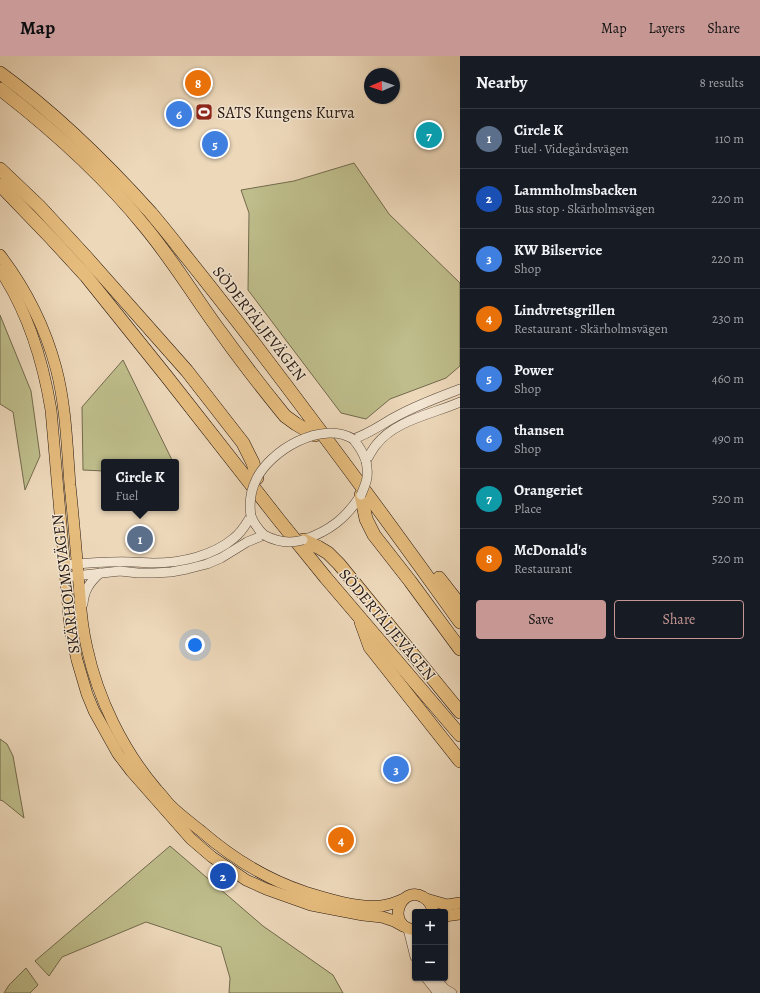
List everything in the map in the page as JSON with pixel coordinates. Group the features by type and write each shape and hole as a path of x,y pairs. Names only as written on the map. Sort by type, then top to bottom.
{"highway":[{"name":"SÖDERTÄLJEVÄGEN","path":"0,73 30,96 90,150 152,215 208,284 306,411 460,622"},
{"path":"0,89 24,107 61,139 119,197 172,262 222,334 284,416 315,435"},
{"path":"0,169 39,206 187,371 243,443 253,463 257,478"},
{"name":"SÖDERTÄLJEVÄGEN","path":"0,185 100,293 326,578 460,735"},
{"path":"0,189 14,199"},
{"path":"361,496 366,519 374,535 460,649"},
{"path":"376,507 409,540 460,605"},
{"path":"304,540 328,553 340,564 460,712"},
{"path":"358,614 370,647 460,761"}],"main road":[{"name":"SKÄRHOLMSVÄGEN","path":"0,255 6,274 41,361 47,386 69,616 80,673 94,710 118,754 131,771 182,822 245,865 261,874 300,890 338,902 383,906 416,894 447,905 460,903"},
{"name":"SKÄRHOLMSVÄGEN","path":"6,274 24,291 39,319 49,344 56,369 64,414 82,620 86,648 102,696 114,723 136,762 149,781 182,822 191,840 246,880 266,889 311,905 382,918 394,921 409,928"},
{"path":"426,898 431,904 432,909"},
{"path":"404,899 398,912 400,922 409,928"},
{"path":"448,916 460,914"}],"street":[{"path":"355,439 401,414 460,388"},
{"path":"368,458 363,453 355,439 342,434 332,433 315,435 294,443 280,453 257,478 251,493 250,501 251,516 258,530 270,538 283,542 297,542 315,536 326,530 346,515 361,496 368,480 368,458 375,446 384,436 403,424 460,402"},
{"path":"65,571 77,564 102,562 171,562 197,557 234,538 242,530 251,516"},
{"path":"65,571 78,576 120,571 138,573 171,572 206,564 221,558 248,542 264,535"},
{"path":"82,620 85,593 92,580 100,573"},
{"path":"409,928 413,945"},
{"path":"428,981 438,993"},
{"path":"438,981 445,989 452,993"}],"shaded area":[{"path":"354,163 389,214 460,283 460,366 446,378 390,399 366,419 341,413 248,290 249,213 241,190 294,181"},
{"path":"0,315 31,391 40,456 25,490 13,412 0,404"},
{"path":"123,360 172,459 101,459 101,471 83,470 82,407"},
{"path":"0,739 7,744 13,756 24,818 0,800"},
{"path":"170,846 263,926 333,975 343,993 229,993 230,978 221,947 146,922 62,957 49,976 35,961"},
{"path":"26,968 38,985 30,993 4,993 9,985"}],"place":[{"name":"McDonald's","path":"198,83"},
{"name":"SATS Kungens Kurva","path":"204,112"},
{"name":"thansen","path":"179,114"},
{"name":"Orangeriet","path":"429,135"},
{"name":"Power","path":"215,144"},
{"name":"Circle K","path":"140,539"},
{"name":"KW Bilservice","path":"396,769"},
{"name":"Lindvretsgrillen","path":"341,840"},
{"name":"Lammholmsbacken","path":"223,876"}]}
